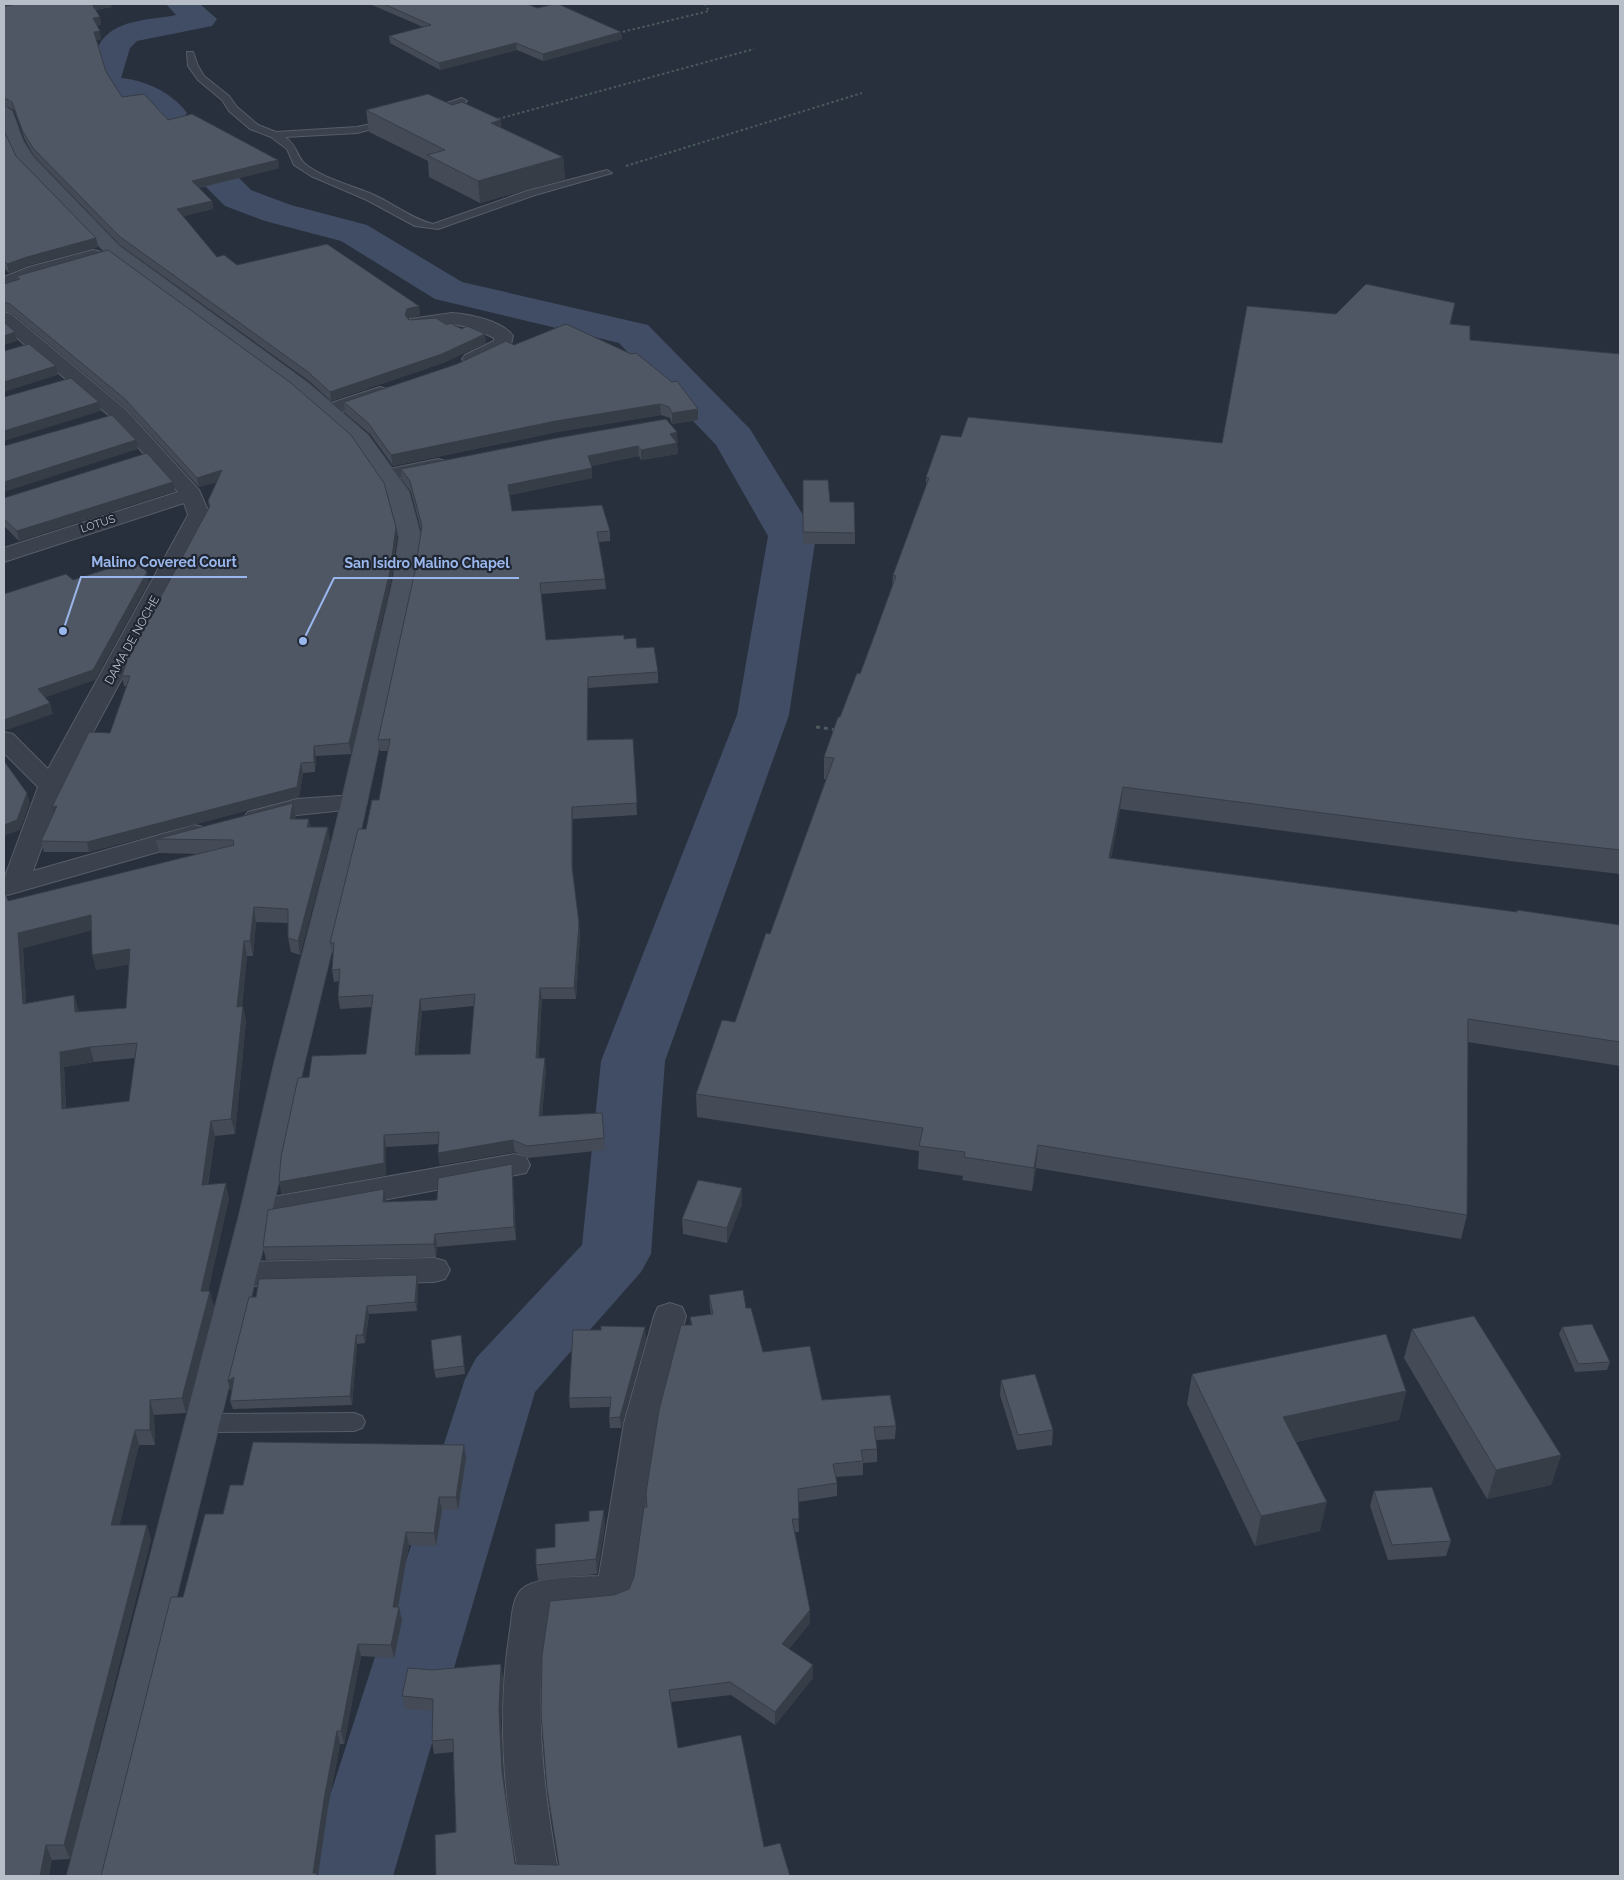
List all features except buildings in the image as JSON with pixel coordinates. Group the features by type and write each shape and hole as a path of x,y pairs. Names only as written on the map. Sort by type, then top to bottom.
{"street":[{"path":"4,111 15,140 26,160 118,254 301,387 361,439 398,492 410,537 404,581 354,803 292,1054 256,1212 87,1876"},
{"path":"10,281 34,271 118,254"},
{"name":"DAMA DE NOCHE","path":"4,318 35,344 67,381 110,416 145,456 192,494 199,515 51,786 11,878"},
{"path":"417,323 439,318 457,318 481,323 504,336 503,344 459,365"},
{"path":"12,351 35,344"},
{"path":"329,410 394,388"},
{"path":"387,475 454,462"},
{"name":"LOTUS","path":"4,555 192,494"},
{"path":"4,739 51,786"},
{"path":"11,878 297,807 354,803"},
{"path":"256,1212 515,1165"},
{"path":"240,1274 434,1270"},
{"path":"539,1876 526,1805 522,1716 522,1676 533,1602 539,1597 615,1590 641,1423 670,1316"}],"lane":[{"path":"190,54 193,66 201,78 226,98 233,109 254,127 275,135 291,147 298,163 315,174 371,198 419,224 434,227 531,193 607,173"},
{"path":"417,114 462,101"},
{"path":"275,135 357,130 399,119"},
{"path":"203,1423 354,1422"}],"path":[{"path":"617,33 703,14 709,11 705,4"},
{"path":"498,119 754,49"},
{"path":"607,173 862,93"},
{"path":"816,727 845,731"}],"waterway":[{"path":"181,4 201,19 126,34 115,45 102,85 138,92 170,113 162,126 168,137 206,166 238,198 278,213 354,233 449,291 633,334 734,438 792,536 763,715 633,1061 616,1254 502,1379 349,1876"}],"place":[{"name":"Malino Covered Court","path":"63,631"},
{"name":"San Isidro Malino Chapel","path":"303,641"}]}
